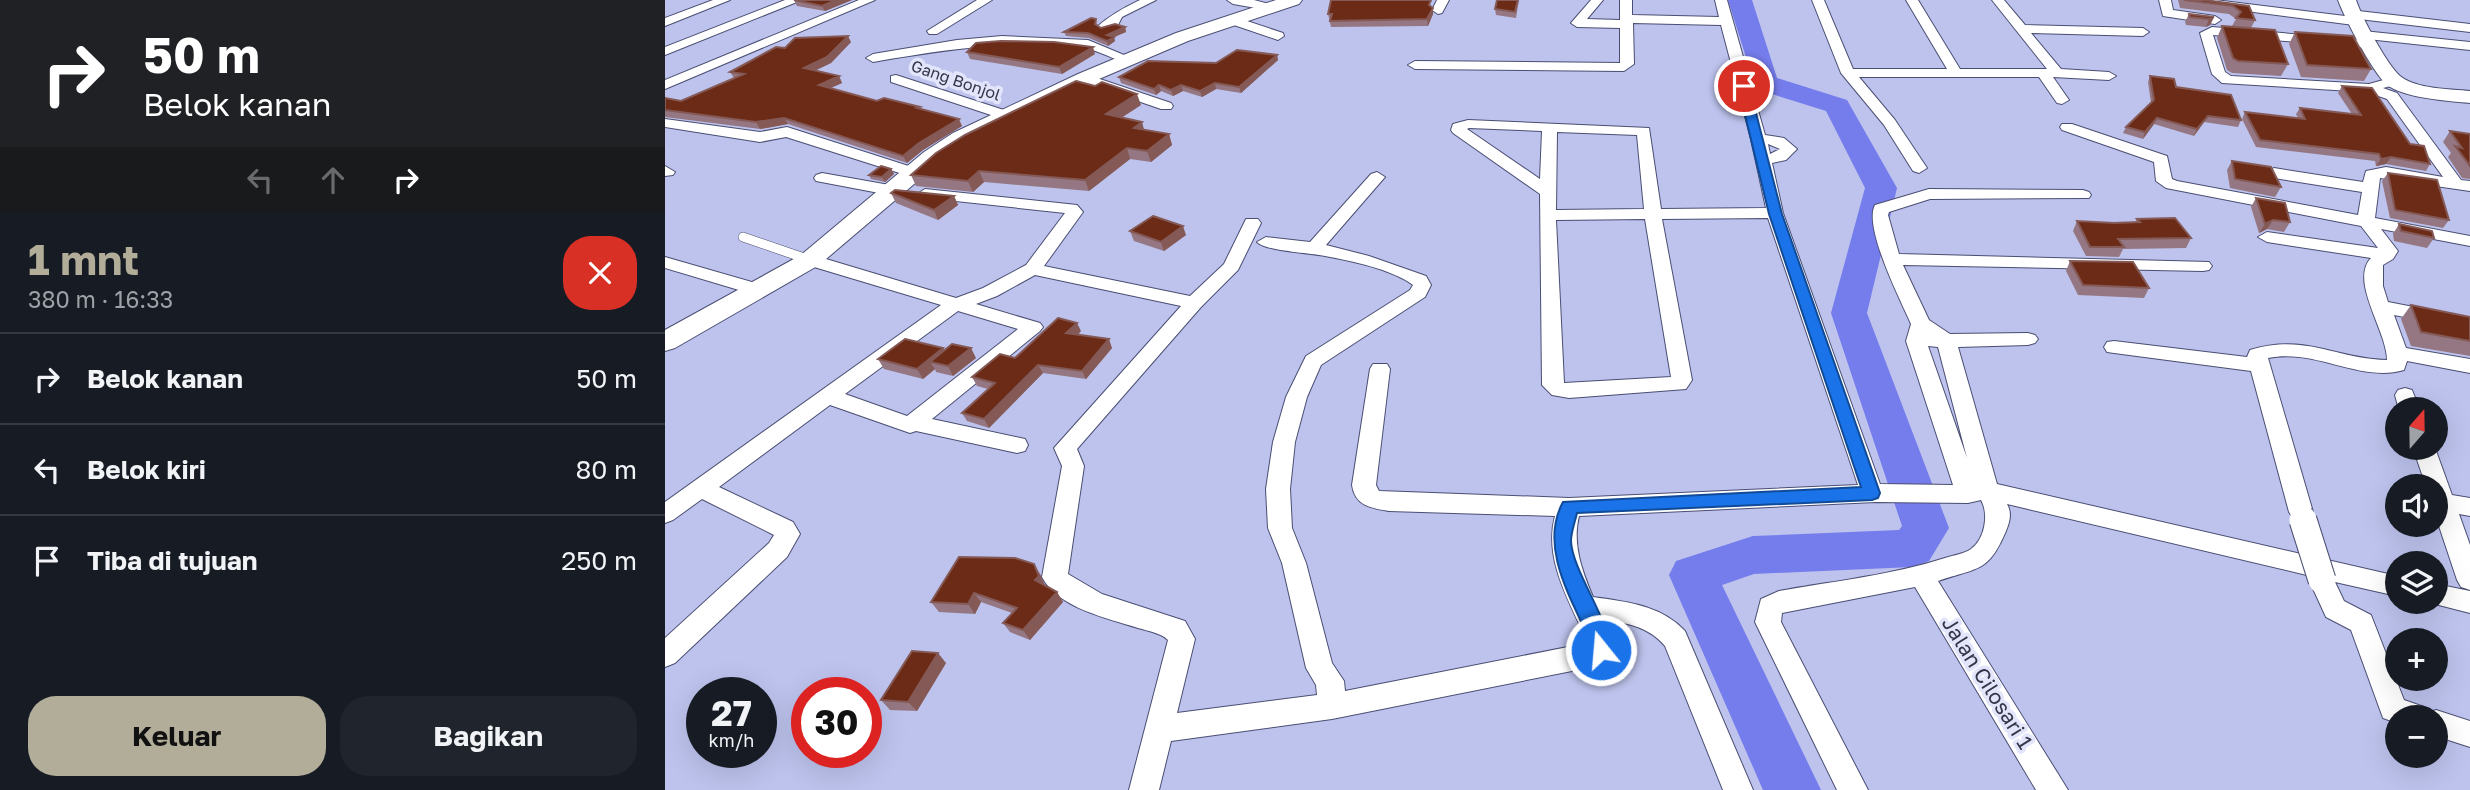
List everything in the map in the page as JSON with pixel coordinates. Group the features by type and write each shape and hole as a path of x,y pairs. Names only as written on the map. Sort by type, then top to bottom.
{"main road":[{"path":"665,342 810,260 945,148 1005,115 1182,37 1232,10 1274,3"},
{"path":"2356,30 2394,81 2424,92 2470,97"}],"street":[{"path":"665,22 724,0"},
{"path":"666,51 796,0"},
{"path":"665,85 869,0"},
{"path":"933,32 986,0"},
{"path":"1104,26 1114,22 1117,15 1150,0"},
{"path":"1597,0 1577,23 1725,21"},
{"path":"1415,65 1618,68 1626,64 1626,0"},
{"path":"1721,0 1759,139 1775,214 1874,493"},
{"path":"1818,0 1848,73 1890,122 1919,167"},
{"path":"1912,0 1957,73"},
{"path":"1998,0 2022,29 2050,73 2062,100"},
{"path":"2165,0 2167,13 2236,22"},
{"path":"2192,0 2356,30 2470,46"},
{"path":"1232,10 1278,36"},
{"path":"2463,185 2392,96 2369,88 2292,79 2223,79 2206,33 2212,31 2278,41 2356,30 2470,27"},
{"path":"2022,29 2143,32"},
{"path":"873,58 957,44 1002,40 1088,44 1129,60"},
{"path":"1848,73 2050,73 2109,76"},
{"path":"1085,78 1166,106"},
{"name":"Gang Bonjol","path":"896,79 1005,115"},
{"path":"2369,88 2394,81"},
{"path":"665,123 760,137 787,132 915,173"},
{"path":"1548,191 1458,130 1461,125 1644,131 1653,216 1682,380 1671,386 1569,391 1559,390 1552,385 1548,215 1550,128"},
{"path":"2067,127 2158,158 2163,161 2164,181 2172,185 2470,241"},
{"path":"1759,139 1779,141 1789,149 1780,157 1763,159"},
{"path":"2398,359 2371,272 2375,263 2387,256 2389,251 2366,221 2372,174 2380,171 2463,185"},
{"path":"2274,173 2370,188"},
{"path":"1315,247 1377,177"},
{"path":"665,513 954,305 990,292 1032,269 1075,215 1074,210 896,190 822,178"},
{"path":"1853,790 1768,621 1769,607 1779,602 1921,576 1964,563 1985,551 1998,520 1998,508 1973,492 1891,259 1880,215 1881,209 1929,194 2083,195"},
{"path":"1548,215 1775,214"},
{"path":"1145,790 1182,639 1176,629 1095,602 1061,586 1055,577 1073,467 1065,448 1194,303 1232,266 1252,223"},
{"path":"2267,237 2387,256"},
{"path":"1266,242 1315,247 1377,262 1420,280 1422,285 1417,293 1313,361 1303,376 1280,463 1280,529 1292,559 1320,668 1331,681 1325,707"},
{"path":"1891,259 2203,266"},
{"path":"810,260 1033,327 914,423"},
{"path":"665,262 759,290"},
{"path":"1032,269 1194,303"},
{"path":"2382,307 2470,324"},
{"path":"1918,332 1946,341 2028,339"},
{"path":"1946,341 1973,492"},
{"path":"2114,347 2258,365"},
{"path":"2392,705 2362,623 2335,609 2322,580 2257,355 2279,350 2322,353 2382,367 2398,359 2470,366"},
{"path":"1380,369 1364,485 1365,493 1372,499 1389,502 1569,507 1874,493 1973,492 2385,583"},
{"path":"827,396 907,424 914,423 1017,445"},
{"path":"665,655 778,550 788,534 784,529 701,488"},
{"path":"2448,503 2470,507"},
{"path":"1160,729 1325,707 1597,654 1601,643 1570,572 1562,541 1569,507"},
{"path":"2448,511 2462,535 2470,580"},
{"name":"Jalan Cilosari 1","path":"1921,576 2053,790"},
{"path":"2448,597 2470,602"},
{"path":"1587,607 1635,614 1655,620 1668,628 1676,639 1738,790"},
{"path":"2448,727 2470,734"}],"lane":[{"path":"743,237 810,260"}],"building":[{"path":"794,0 836,0 822,6"},
{"path":"1331,0 1431,0 1429,5 1433,8 1427,19 1330,21 1332,14 1328,14"},
{"path":"1497,0 1518,0 1515,12 1495,9"},
{"path":"2184,0 2249,6 2255,20 2236,18 2241,12 2233,6"},
{"path":"2189,14 2214,17 2190,17"},
{"path":"1091,18 1096,19 1095,24 1101,28 1115,24 1125,27 1107,35 1114,37 1107,41 1088,33 1064,32"},
{"path":"2222,26 2275,30 2288,64 2238,61 2233,58"},
{"path":"2295,32 2353,36 2371,69 2307,65"},
{"path":"848,36 827,57 804,68 839,76 819,85 877,101 884,98 959,119 903,156 784,118 756,122 665,110 665,98 681,101 744,74 730,72 776,47 785,48 795,38"},
{"path":"1054,42 1093,47 1059,67 967,52 976,43"},
{"path":"1237,50 1277,55 1239,87 1215,83 1200,91 1181,85 1171,90 1159,85 1154,89 1119,77 1148,61 1216,63"},
{"path":"2150,76 2174,79 2176,87 2231,95 2241,120 2208,116 2197,129 2157,118 2145,132 2126,127 2154,100"},
{"path":"1076,81 1095,86 1102,82 1137,94 1106,114 1142,122 1134,128 1169,134 1147,151 1127,148 1085,180 979,171 968,181 911,175 936,153 965,135"},
{"path":"2342,86 2372,88 2410,144 2424,146 2430,164 2391,157 2381,159 2379,154 2260,140 2245,112 2305,119 2300,108 2361,115"},
{"path":"2450,131 2470,134 2470,166 2455,146 2462,148"},
{"path":"2232,161 2271,167 2281,187 2235,179"},
{"path":"881,166 891,169 882,177 869,175"},
{"path":"2388,173 2437,180 2449,220 2395,210"},
{"path":"895,190 954,196 934,210 891,193"},
{"path":"2256,198 2285,203 2290,222 2273,220 2265,224"},
{"path":"1153,216 1183,226 1161,242 1130,231"},
{"path":"2175,218 2191,238 2118,239 2124,247 2090,247 2077,221 2114,223 2140,222 2137,219"},
{"path":"2399,224 2432,231 2434,238 2401,231"},
{"path":"2070,261 2133,262 2149,288 2083,285"},
{"path":"2411,305 2470,317 2470,341 2421,332"},
{"path":"1058,318 1077,323 1066,333 1109,339 1082,371 1038,365 984,419 962,413 995,383 972,377 1000,354 1015,358"},
{"path":"905,339 943,348 917,369 878,359"},
{"path":"952,344 971,348 948,366 930,362"},
{"path":"959,557 1015,558 1034,564 1039,576 1035,580 1057,592 1023,630 1003,623 1017,608 974,593 968,604 931,602"},
{"path":"912,651 938,653 908,702 882,698"}],"waterway":[{"path":"1740,0 1765,83 1837,106 1881,188 1849,313 1926,528 1912,548 1753,555 1693,575 1792,790"}],"route":[{"path":"1601,650 1601,643 1587,607 1570,572 1562,541 1569,507 1872,493 1775,214 1759,139 1744,86"}]}
